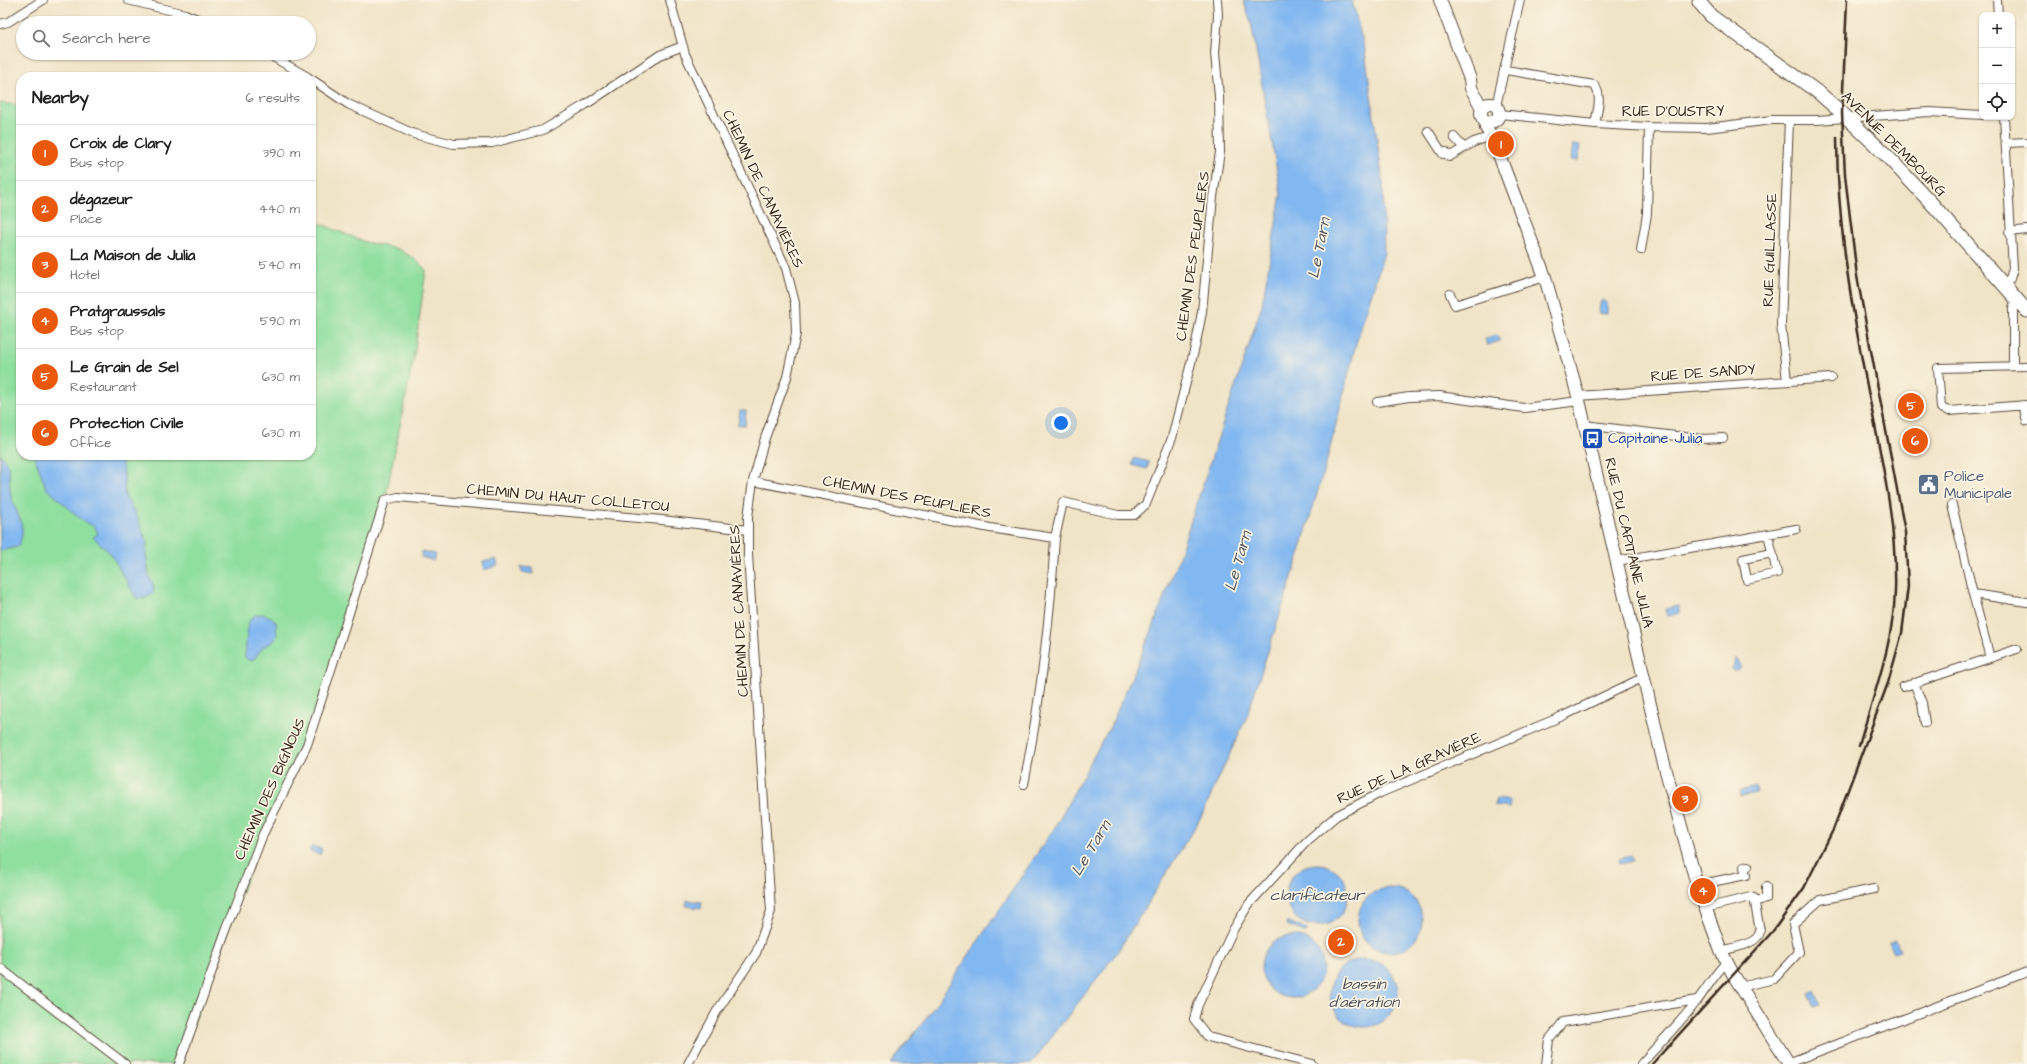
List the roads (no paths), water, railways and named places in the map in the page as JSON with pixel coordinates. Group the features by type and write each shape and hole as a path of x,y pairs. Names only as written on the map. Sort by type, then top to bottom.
{"main road":[{"name":"AVENUE DEMBOURG","path":"1712,0 1712,10 1720,21"},
{"name":"AVENUE DEMBOURG","path":"1699,1 1711,16 1819,93 1847,117 1923,195 2027,311"}],"street":[{"path":"18,16 43,0"},
{"path":"128,0 190,16"},
{"name":"CHEMIN DE CANAVIÈRES","path":"670,0 683,46 716,122 779,251 793,287 796,334 792,357 765,438 753,481 748,530 748,555 771,911 756,953 717,1011 688,1064"},
{"name":"CHEMIN DES PEUPLIERS","path":"1024,784 1034,734 1051,606 1055,538 1063,502 1118,515 1134,515 1146,504 1172,438 1194,351 1202,312 1213,197 1219,164 1221,133 1215,53 1218,15 1216,0"},
{"name":"RUE DU CAPITAINE JULIA","path":"1440,0 1470,79 1470,88 1491,113 1486,128 1492,136 1545,277 1578,399 1663,760 1696,885 1724,956 1734,976 1788,1063"},
{"path":"1491,113 1506,70 1520,0"},
{"path":"1997,0 1998,12"},
{"path":"0,24 8,22 16,17"},
{"path":"316,82 348,104 414,134 454,144 492,143 543,130 585,105 660,55 683,46"},
{"path":"278,60 299,72"},
{"path":"1506,70 1594,85 1599,90 1600,95 1595,124"},
{"name":"RUE D'OUSTRY","path":"1491,113 1595,124 1707,128 1789,120 1817,120 1929,112 1979,115"},
{"name":"RUE GUILLASSE","path":"1787,381 1782,325 1789,120"},
{"path":"2003,120 2006,143 2009,232 2013,268 2010,279 2003,284"},
{"path":"1641,250 1647,214 1649,127"},
{"path":"1428,131 1442,154 1446,152 1449,157 1474,142 1492,136"},
{"path":"1454,137 1464,148"},
{"path":"2006,143 2027,142"},
{"path":"2009,232 2027,230"},
{"path":"1450,294 1455,305 1545,277"},
{"path":"2014,366 2013,309 2016,299"},
{"path":"2027,366 1938,368 1941,408 1949,411 2025,405 2027,421"},
{"name":"RUE DE SANDY","path":"1377,402 1409,397 1439,396 1524,408 1578,399 1831,378"},
{"path":"1584,425 1701,439 1723,438"},
{"name":"CHEMIN DES PEUPLIERS","path":"753,481 990,528 1055,538"},
{"name":"CHEMIN DU HAUT COLLETOU","path":"385,500 398,496 662,520 748,530"},
{"name":"CHEMIN DES BIGNOUS","path":"179,1064 225,934 263,834 307,745 385,500"},
{"path":"1952,505 1972,594 1990,658"},
{"path":"1617,561 1796,529"},
{"path":"1768,534 1777,574 1747,580 1743,559 1772,553"},
{"path":"1972,594 2027,602"},
{"path":"1903,687 2017,649"},
{"name":"RUE DE LA GRAVIÈRE","path":"1312,1064 1208,1037 1194,1019 1198,1004 1233,930 1249,904 1307,841 1336,816 1380,793 1565,715 1644,677"},
{"path":"1914,683 1922,703 1925,723"},
{"path":"1696,885 1746,875 1744,867 1748,866"},
{"path":"1755,901 1766,899 1766,887"},
{"path":"1740,987 1774,978 1799,952 1793,924 1820,900 1874,889"},
{"path":"1641,1064 1697,1000 1720,967 1724,956 1753,941 1760,932 1754,898 1751,897 1705,908"},
{"path":"0,968 125,1064"},
{"path":"1788,1063 2027,972"},
{"path":"1546,1064 1550,1040 1563,1022 1697,1000"}],"water":[{"name":"Le Tarn","path":"1243,0 1352,0 1365,51 1383,184 1384,253 1356,344 1328,456 1297,562 1247,716 1201,817 1118,951 1031,1064 891,1064 927,1017 1055,827 1112,723 1152,630 1179,557 1262,305 1281,194 1251,22"},
{"path":"1573,145 1580,146 1578,161 1571,160"},
{"path":"1602,300 1607,303 1607,313 1604,314 1599,313 1600,303"},
{"path":"1498,335 1500,341 1487,345 1485,339"},
{"path":"740,411 746,411 745,425 738,425"},
{"path":"0,454 9,469 11,495 22,527 22,534 21,540 17,547 0,551"},
{"path":"1134,458 1149,462 1147,469 1132,465"},
{"path":"36,460 121,460 124,473 125,496 137,516 147,542 146,552 149,576 154,587 153,593 144,599 136,598 111,554 93,537 98,534 95,527 82,520 46,488"},
{"path":"422,551 435,554 433,561 421,557"},
{"path":"496,559 498,565 484,570 483,562"},
{"path":"521,567 533,568 533,574 522,572"},
{"path":"1678,606 1680,613 1667,616 1666,609"},
{"path":"262,614 271,617 276,622 277,635 273,642 264,646 253,660 248,660 245,657 249,621 255,615"},
{"path":"1736,658 1739,661 1740,668 1735,672 1732,669"},
{"path":"1755,787 1756,793 1741,796 1740,791"},
{"path":"1496,799 1510,801 1509,808 1495,806"},
{"path":"312,846 322,849 320,855 310,851"},
{"path":"1631,856 1633,861 1620,864 1619,859"},
{"name":"clarificateur","path":"1311,864 1323,864 1339,873 1346,883 1348,895 1346,907 1339,917 1323,926 1311,926 1300,921 1291,912 1286,901 1286,889 1291,878 1300,869"},
{"name":"bassin d'aération","path":"1384,888 1396,888 1413,897 1420,908 1422,920 1420,932 1413,943 1396,952 1384,952 1372,947 1363,938 1358,926 1358,914 1363,902 1372,893"},
{"path":"687,900 702,902 701,908 686,906"},
{"path":"1287,922 1307,929 1305,932 1286,925"},
{"name":"clarificateur","path":"1286,936 1298,936 1314,945 1321,955 1323,967 1321,979 1314,989 1298,998 1286,998 1275,993 1266,984 1261,973 1261,961 1266,950 1275,941"},
{"path":"1896,939 1900,951 1894,953 1889,942"},
{"name":"bassin d'aération","path":"1364,959 1377,962 1388,969 1395,980 1398,993 1395,1006 1388,1017 1377,1024 1364,1027 1351,1024 1340,1017 1333,1006 1330,993 1333,980 1340,969 1351,962"},
{"path":"1814,991 1820,1006 1815,1008 1809,993"}],"railway":[{"path":"1652,1064 1773,931 1804,888 1833,830 1888,683 1902,633 1908,586 1905,532 1857,276 1845,175 1842,113 1847,0"},
{"path":"1837,137 1840,202 1851,299 1888,493 1894,542 1895,567 1895,592 1890,632 1882,670 1859,746"}],"place":[{"name":"Croix de Clary","path":"1501,144"},
{"name":"Le Grain de Sel","path":"1911,406"},
{"name":"Capitaine Julia","path":"1593,438"},
{"name":"Protection Civile","path":"1915,441"},
{"name":"Police Municipale","path":"1928,485"},
{"name":"La Maison de Julia","path":"1685,799"},
{"name":"Pratgraussals","path":"1703,891"},
{"name":"dégazeur","path":"1341,942"}]}
